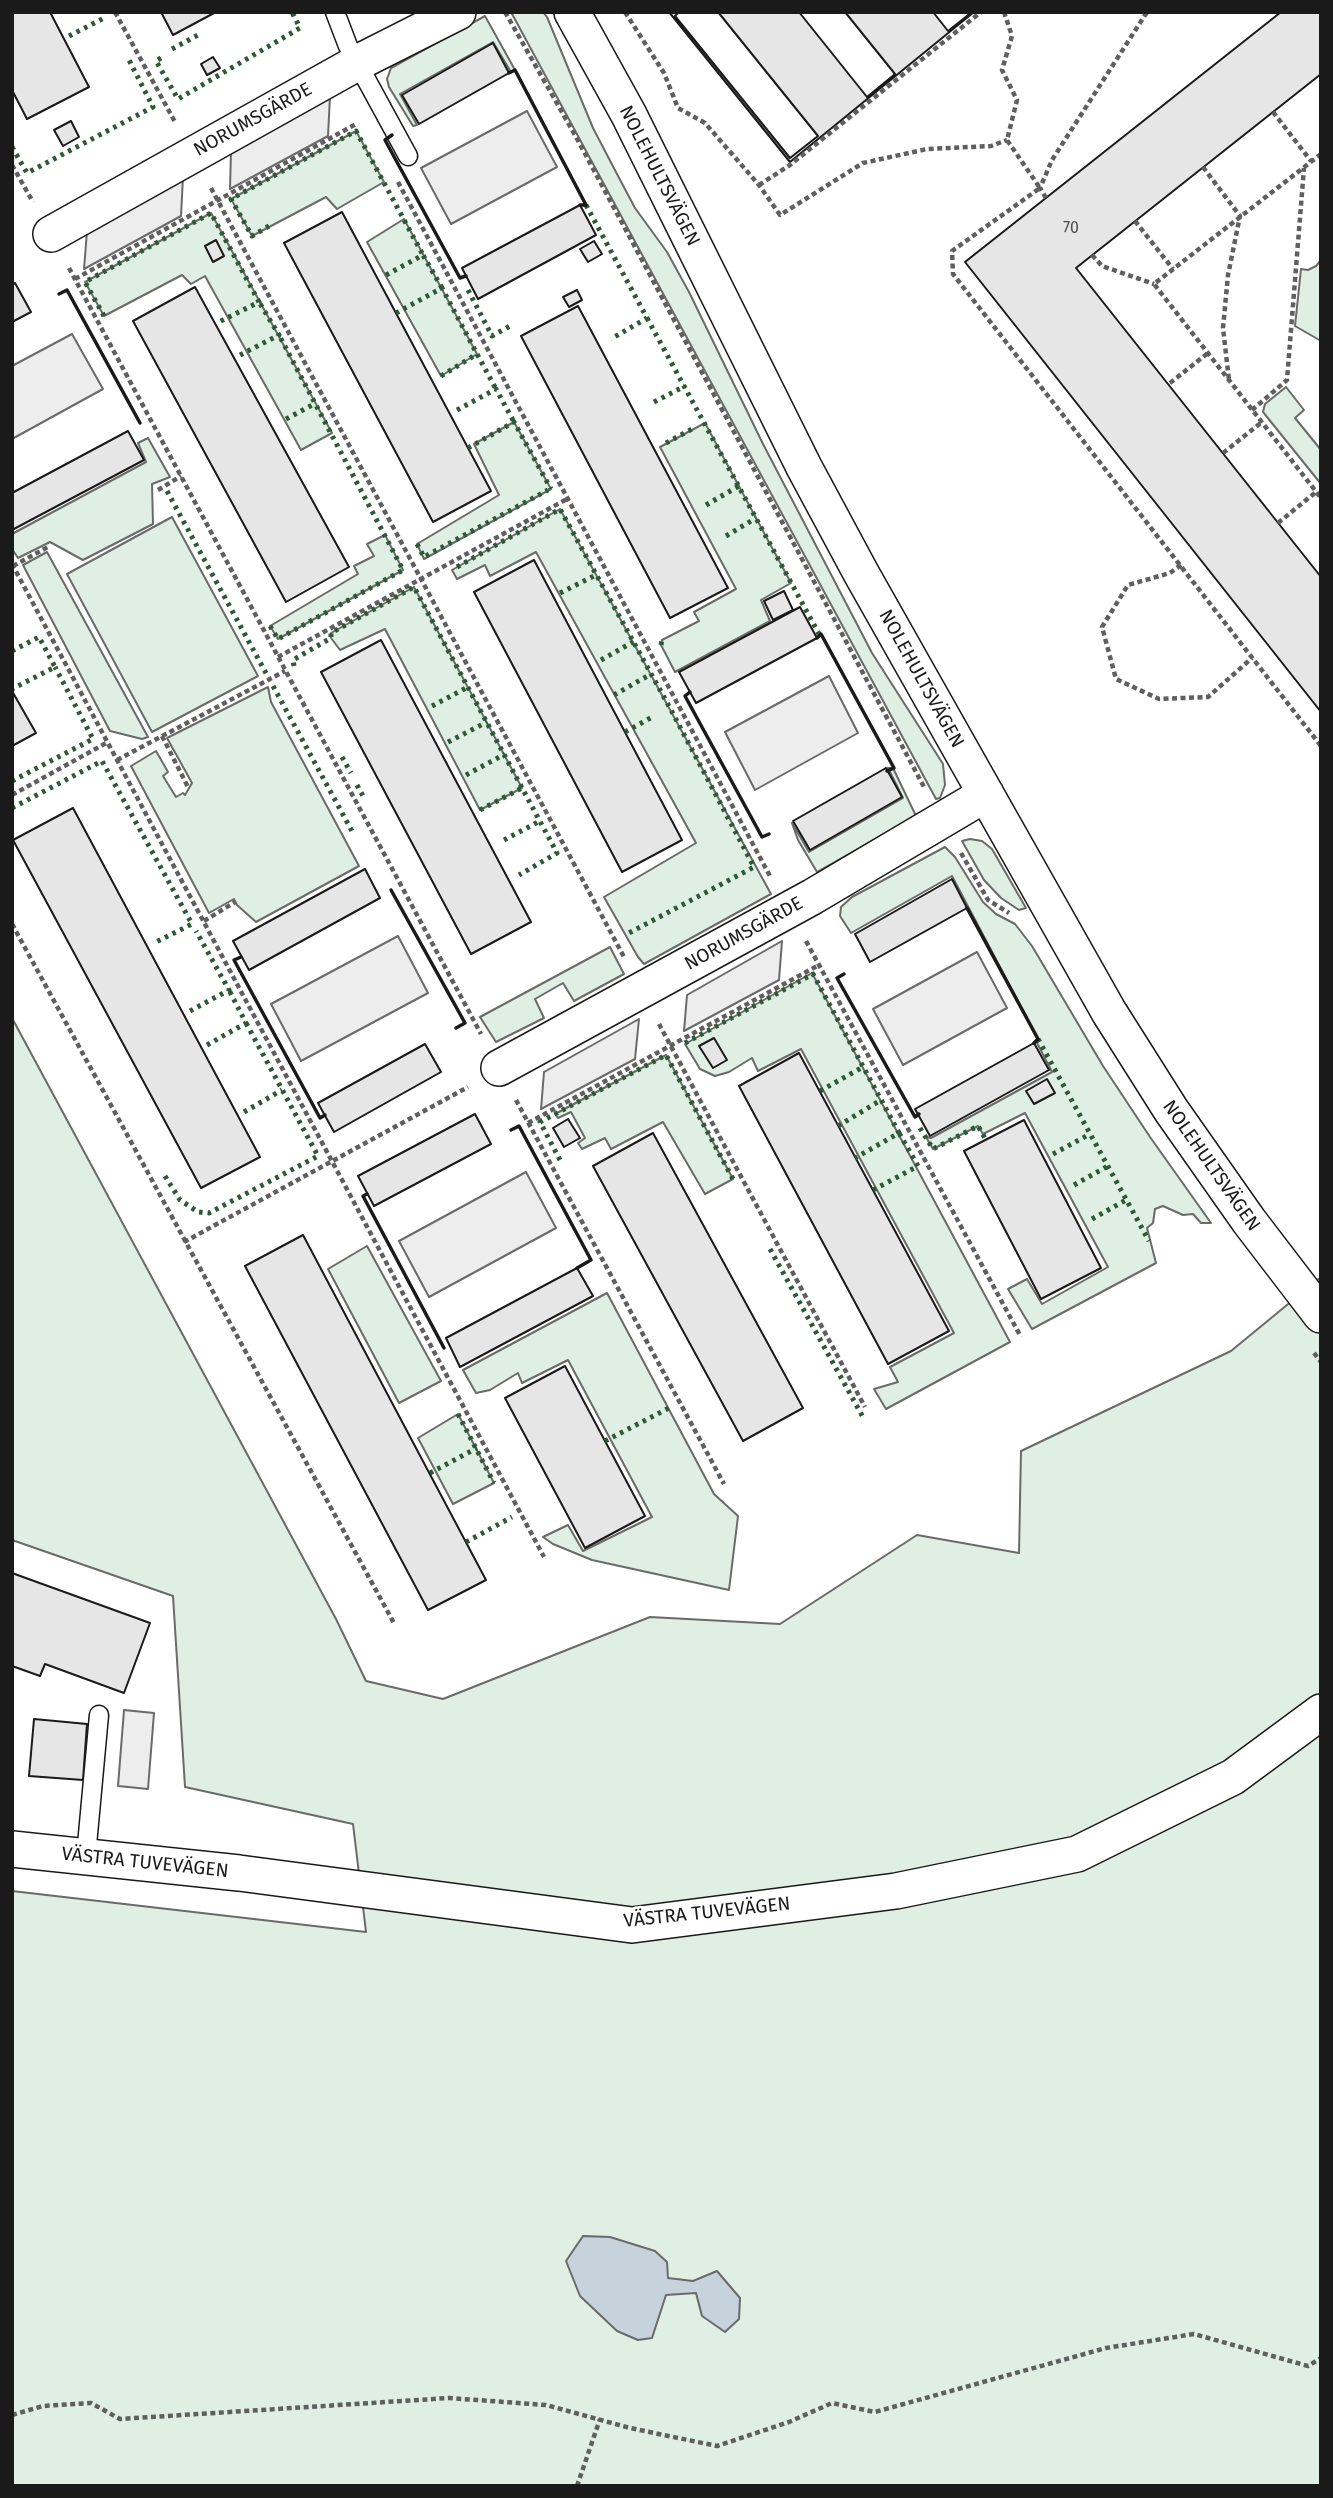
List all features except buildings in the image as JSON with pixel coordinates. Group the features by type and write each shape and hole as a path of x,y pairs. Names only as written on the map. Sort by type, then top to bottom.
{"street":[{"name":"NORUMSGÄRDE","path":"51,234 348,68 458,12"},
{"name":"NOLEHULTSVÄGEN","path":"572,12 629,115 804,467 1109,1012 1171,1110 1249,1221 1321,1315"},
{"name":"NORUMSGÄRDE","path":"499,1068 788,909 986,794"},
{"name":"VÄSTRA TUVEVÄGEN","path":"12,1849 239,1873 632,1925 896,1891 1077,1854 1233,1777 1321,1712"}],"lane":[{"path":"335,12 348,46 348,68 408,156"},
{"path":"86,1856 99,1715"}],"path":[{"path":"115,12 865,1407"},
{"path":"505,12 588,159 942,820 988,900"},
{"path":"625,12 664,73 678,108 705,123 759,185 780,215 863,163 927,149 990,146 1007,140"},
{"path":"759,185 790,165 981,12"},
{"path":"1004,12 1012,36 1002,70 1017,100 1007,140 1046,198"},
{"path":"1147,12 1052,160 1040,188 952,251 953,274 1321,746"},
{"path":"75,279 365,119 348,68"},
{"path":"1273,112 1311,161"},
{"path":"1154,284 1321,153"},
{"path":"12,165 724,1484"},
{"path":"1203,167 1240,216 1228,275 1223,328 1229,381"},
{"path":"1252,410 1287,380 1304,167"},
{"path":"397,180 1021,1337"},
{"path":"1135,220 1173,269"},
{"path":"1092,255 1102,266 1154,284 1321,498"},
{"path":"1170,383 1208,353"},
{"path":"1223,453 1262,422"},
{"path":"158,490 181,476"},
{"path":"1278,523 1316,492"},
{"path":"278,657 567,499"},
{"path":"48,547 13,565 544,1557"},
{"path":"1181,565 1170,573 1128,585 1102,627 1116,679 1159,699 1208,697 1252,658"},
{"path":"117,760 285,671"},
{"path":"162,736 189,789"},
{"path":"12,794 107,742"},
{"path":"204,921 235,902"},
{"path":"12,924 395,1625"},
{"path":"528,1123 819,965"},
{"path":"184,1242 499,1068"},
{"path":"12,2415 43,2406 91,2403 120,2418 449,2398 546,2405 718,2446 789,2422 832,2403 875,2412 1106,2348 1194,2334 1308,2366 1321,2358"},
{"path":"577,2486 600,2419"}],"green space":[{"path":"511,12 543,12 547,17 593,128 635,208 667,252 689,292 763,444 872,653 943,764 945,785 940,798 936,799"},
{"path":"485,16 515,70 511,72 493,42 400,94 417,125 413,126 389,87 387,79 391,68"},
{"path":"356,131 384,182 337,209 326,197 252,236 231,199"},
{"path":"211,213 332,433 301,450 205,276 191,284 182,275 104,316 85,282"},
{"path":"404,219 477,354 441,376 367,242"},
{"path":"1321,260 1321,341 1295,326 1301,269 1308,270"},
{"path":"1286,387 1304,410 1295,418 1321,450 1321,484 1263,412 1265,404"},
{"path":"514,422 551,489 424,559 417,544 499,495 474,444"},
{"path":"705,423 791,583 761,600 770,621 675,672 661,645 662,640 699,621 694,612 736,589 660,447"},
{"path":"148,438 170,477 152,484 153,524 83,560 50,542 18,558 12,549 12,534 146,462 138,443"},
{"path":"560,509 771,894 644,964 604,897 696,843 536,552 490,576 485,565 457,579 452,570"},
{"path":"172,517 258,676 152,732 67,574"},
{"path":"385,535 403,570 278,639 270,626 358,574 354,566 374,556 367,544"},
{"path":"47,552 148,737 142,739 110,731 23,565"},
{"path":"414,587 522,788 480,810 385,629 340,650 331,638 331,633"},
{"path":"268,687 271,702 359,866 256,922 234,899 209,913 131,766 156,751 168,772 163,776 176,797 183,793 185,795 192,783 167,738"},
{"path":"888,768 893,768 916,816 817,872 798,840 792,823 809,852 903,798"},
{"path":"962,841 982,841 992,849 1026,908 1019,910 1001,898 984,880"},
{"path":"945,847 955,857 983,902 996,914 1015,924 1032,946 1103,1066 1211,1223 1201,1223 1193,1214 1183,1215 1163,1206 1155,1209 1153,1223 1147,1228 1156,1263 1032,1329 1008,1289 1027,1279 1042,1304 1108,1267 1025,1113 983,1134 978,1126 933,1149 926,1137 931,1138 1052,1072 1036,1041 1038,1039 952,876 851,933 840,916 841,907 852,897"},
{"path":"610,947 624,974 574,1001 563,983 535,999 544,1018 496,1042 480,1017"},
{"path":"812,973 1010,1342 886,1409 874,1389 898,1382 890,1367 954,1333 801,1049 758,1071 752,1058 729,1072 715,1076 700,1069 685,1044"},
{"path":"12,1018 336,1619 366,1681 443,1699 650,1617 780,1624 917,1535 1019,1553 1021,1451 1231,1351 1321,1277 1321,2486 12,2486 12,1891 366,1932 353,1824 185,1787 173,1596 12,1540"},
{"path":"666,1055 733,1179 705,1194 663,1122 611,1149 605,1138 582,1149 578,1143 585,1138 571,1112 558,1118 555,1114"},
{"path":"367,1246 441,1381 399,1403 328,1269"},
{"path":"607,1293 714,1494 738,1516 729,1590 592,1560 543,1537 568,1525 583,1551 652,1517 568,1360 522,1383 518,1373 490,1390 476,1393 463,1370"},
{"path":"458,1414 494,1483 453,1504 418,1438"}],"shaded area":[{"path":"330,96 328,136 230,189 231,151"},
{"path":"527,111 557,167 451,224 421,168"},
{"path":"183,177 181,216 84,269 87,231"},
{"path":"72,334 103,389 12,439 12,366"},
{"path":"829,676 858,733 755,790 725,732"},
{"path":"398,936 428,993 301,1061 271,1004"},
{"path":"782,941 779,980 684,1031 687,995"},
{"path":"977,952 1007,1008 903,1065 873,1009"},
{"path":"639,1019 635,1059 541,1109 544,1072"},
{"path":"526,1172 556,1228 429,1297 399,1241"},
{"path":"124,1710 154,1713 148,1789 118,1786"},
{"path":"583,2236 610,2237 655,2251 667,2262 668,2278 693,2281 717,2271 740,2298 739,2319 725,2332 702,2316 696,2293 666,2295 652,2338 638,2340 617,2331 580,2296 566,2261"}],"hedge":[{"path":"161,58 156,61 178,99 300,28 292,12"},
{"path":"69,36 106,17"},
{"path":"172,49 198,35"},
{"path":"12,147 27,173 153,107 129,60"},
{"path":"269,226 252,236 231,199 356,131 423,255"},
{"path":"586,205 647,318 611,339"},
{"path":"104,316 85,282 211,213 259,302 219,322"},
{"path":"386,275 423,255 442,288"},
{"path":"396,313 442,288 477,354"},
{"path":"468,290 492,336 510,326"},
{"path":"240,355 279,335 259,302"},
{"path":"647,318 819,634"},
{"path":"270,626 278,639 403,570 279,335"},
{"path":"441,376 477,354 496,389"},
{"path":"654,402 685,386"},
{"path":"457,410 496,389 514,422"},
{"path":"286,419 316,403"},
{"path":"468,448 514,422 551,489"},
{"path":"666,443 692,429"},
{"path":"706,505 739,486"},
{"path":"417,544 424,557 548,490"},
{"path":"167,491 267,675"},
{"path":"457,567 560,509 754,867 627,934"},
{"path":"726,536 756,518"},
{"path":"560,593 596,575"},
{"path":"294,666 293,660 331,638 331,633 414,587 557,853 519,875"},
{"path":"12,651 39,637 55,667 12,689"},
{"path":"661,645 662,640"},
{"path":"601,660 633,642"},
{"path":"12,781 93,739 55,667"},
{"path":"614,695 651,674"},
{"path":"273,686 353,833"},
{"path":"432,706 468,687"},
{"path":"625,732 654,716"},
{"path":"448,742 487,722"},
{"path":"466,775 505,754"},
{"path":"342,757 351,773"},
{"path":"12,808 102,761 192,924 156,942"},
{"path":"357,785 363,796"},
{"path":"480,810 522,788"},
{"path":"504,840 540,821"},
{"path":"190,1011 229,990 196,931"},
{"path":"685,1043 813,974 899,1133 855,1158"},
{"path":"207,1045 246,1023 229,990"},
{"path":"165,1176 180,1200 198,1212 209,1213 318,1156 246,1023"},
{"path":"1038,1039 1149,1241"},
{"path":"560,1160 540,1122 666,1055 733,1179"},
{"path":"820,1091 863,1067"},
{"path":"244,1112 282,1090"},
{"path":"838,1126 881,1100"},
{"path":"920,1128 933,1149 978,1126 986,1140"},
{"path":"873,1190 918,1166 899,1133"},
{"path":"1053,1154 1090,1134"},
{"path":"1074,1185 1108,1166"},
{"path":"1092,1219 1126,1200"},
{"path":"770,1249 864,1419"},
{"path":"605,1441 669,1408"},
{"path":"458,1414 494,1483"},
{"path":"430,1473 477,1448"},
{"path":"466,1542 512,1517"}],"wall":[{"path":"509,73 515,70 586,205 580,205"},
{"path":"392,135 385,140 460,278 466,276"},
{"path":"59,294 67,290 140,423"},
{"path":"817,638 821,634 894,768 887,771"},
{"path":"690,692 685,696 762,837 769,834"},
{"path":"391,890 465,1023 456,1028"},
{"path":"967,908 1038,1039 1034,1043"},
{"path":"241,957 234,960 320,1118 325,1115"},
{"path":"844,974 837,978 915,1117 919,1114"},
{"path":"511,1130 519,1126 591,1260 577,1268"},
{"path":"367,1194 363,1196 444,1348"}]}
